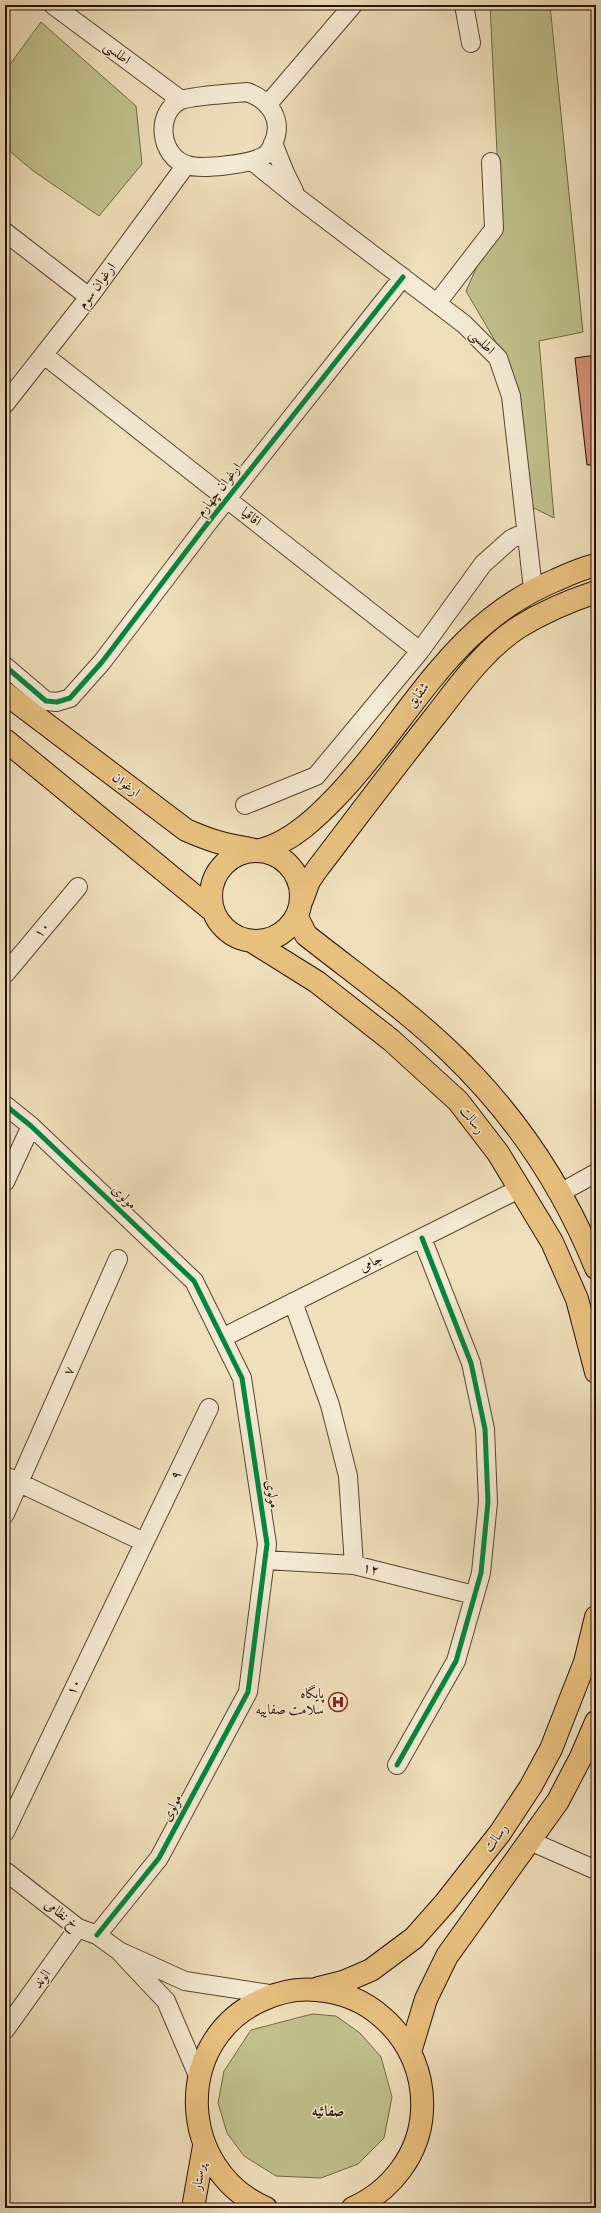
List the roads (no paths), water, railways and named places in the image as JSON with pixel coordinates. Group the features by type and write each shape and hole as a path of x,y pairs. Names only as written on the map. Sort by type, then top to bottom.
{"main road":[{"name":"شقایق","path":"260,850 303,829 328,806 357,776 419,693 452,654 480,626 505,606 533,589 596,565"},
{"name":"شقایق","path":"300,909 309,881 375,790 470,673 495,647 518,628 569,602 596,592"},
{"name":"ارغوان","path":"5,693 186,830 215,843 260,850"},
{"path":"8,748 213,911 222,927 234,936 253,942 271,940 287,931 300,909"},
{"path":"213,911 211,892 216,875 226,862 242,853 260,850 277,855 291,866 300,882 300,909 306,935 404,1011 449,1051 482,1085 517,1127 560,1193 581,1230 596,1268"},
{"name":"رسالت","path":"253,942 317,982 391,1040 452,1096 498,1153 521,1188 552,1242 577,1299 596,1372"},
{"name":"رسالت","path":"313,1990 343,1982 371,1970 414,1938 446,1903 500,1833 532,1786 551,1749 585,1662 596,1617"},
{"name":"رسالت","path":"410,2052 426,1999 447,1956 558,1801 581,1757 596,1722"},
{"path":"266,2208 245,2197 230,2185 215,2166 204,2146 197,2117 196,2093 199,2078 209,2051 225,2027 250,2006 276,1995 291,1991 313,1990 343,1995 369,2007 391,2025 410,2052 418,2071 422,2094 421,2119 416,2142 405,2164 390,2182 372,2198 353,2208"},
{"name":"پرستار","path":"193,2208 204,2146"}],"street":[{"name":"اطلسی","path":"53,5 182,100"},
{"path":"268,104 353,5"},
{"path":"464,5 471,43"},
{"path":"247,92 259,96 268,104 275,114 277,126 273,143 263,157 252,161 197,167 186,165 176,159 168,150 164,140 163,128 169,112 182,100 247,92"},
{"path":"273,143 285,174 298,198"},
{"name":"اطلسی","path":"252,161 298,198 464,324 498,358 511,396 533,589"},
{"path":"437,303 494,229 491,162"},
{"name":"ارغوان سوم","path":"5,404 89,298 186,165"},
{"path":"5,232 89,298"},
{"name":"ارغوان چهارم","path":"5,666 46,701 57,702 70,698 93,673 227,498 403,277"},
{"name":"اقاقیا","path":"44,355 420,650"},
{"path":"245,805 316,776 420,650 483,564 511,539 526,532"},
{"name":"۱۰","path":"5,974 78,887"},
{"name":"مولوی","path":"5,1105 31,1126 194,1281 242,1378 267,1544 248,1692 159,1858 98,1935"},
{"path":"5,1182 31,1126"},
{"path":"560,1193 596,1173"},
{"name":"جامی","path":"222,1338 521,1188"},
{"path":"398,1765 456,1661 481,1573 488,1502 485,1429 472,1363 422,1238"},
{"name":"۷","path":"5,1514 12,1479 118,1259"},
{"path":"293,1302 330,1405 348,1476 354,1565"},
{"name":"۹","path":"144,1542 208,1408"},
{"path":"12,1479 144,1542"},
{"name":"۱۰","path":"5,1832 144,1542"},
{"name":"۱۲","path":"266,1560 354,1565 474,1595"},
{"path":"530,1841 596,1870"},
{"name":"خ نظامی","path":"5,1871 78,1928 98,1935 119,1951"},
{"name":"الوند","path":"5,2030 78,1928"},
{"path":"119,1951 185,1981 276,1995"},
{"path":"119,1951 166,2001 199,2078"}],"place":[{"name":"پایگاه سلامت صفاییه","path":"338,1702"}],"district":[{"name":"صفائیه","path":"328,2111"}]}
